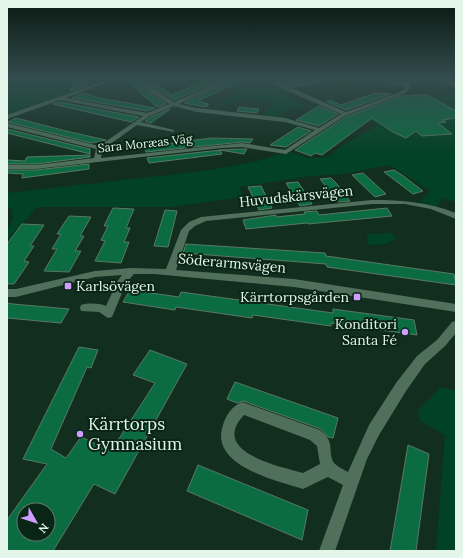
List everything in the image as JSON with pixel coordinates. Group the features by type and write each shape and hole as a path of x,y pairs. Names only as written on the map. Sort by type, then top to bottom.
{"street":[{"path":"7,117 38,105"},
{"path":"94,105 147,115"},
{"path":"97,159 100,148 147,115 171,105"},
{"path":"178,105 197,110 285,120 320,130 346,114 370,105"},
{"path":"325,105 346,114"},
{"path":"136,123 172,131"},
{"path":"7,125 100,148"},
{"name":"Sara Moræas Väg","path":"7,167 36,167 221,146 242,145 286,152 320,130"},
{"name":"Huvudskärsvägen","path":"170,272 185,230 192,224 204,219 372,202 405,202 433,207 456,216"},
{"path":"84,308 102,308 108,314 122,282 131,271"},
{"name":"Söderarmsvägen","path":"7,293 16,294 95,274 131,271 170,272 294,283 456,308"},
{"path":"327,551 361,456 374,430 401,387 421,360 441,343 456,326"},
{"path":"330,469 319,470 310,479 303,481 245,459 234,452 229,441 228,428 232,420 242,408 315,435 321,438 327,463 330,469 352,482"}],"green space":[{"path":"7,105 38,105 7,116"},
{"path":"273,105 302,105 306,107 285,111 277,118 260,116"},
{"path":"378,105 456,105 456,203 444,198 436,207 420,202 430,191 390,165 343,174 312,176 240,187 243,197 171,207 37,207 7,241 7,230 13,219 11,209 7,206 7,193 204,171 258,161 276,155 294,153 308,158 328,157 340,147 378,125 359,112"},
{"path":"391,233 396,238 387,244 368,245 367,234"},
{"path":"441,387 456,391 456,551 436,551 445,435 420,421 418,411"}],"building":[{"path":"58,105 76,105 139,117 131,122"},
{"path":"113,105 138,105 155,108 147,111"},
{"path":"195,105 209,105 205,107"},
{"path":"334,105 360,105 346,110"},
{"path":"378,105 445,105 456,111 456,118 442,120 446,122 438,123 452,134 422,136 416,131 406,138 393,132 372,118 322,155 315,153 311,156 295,150 346,117"},
{"path":"319,106 338,114 319,126 296,120"},
{"path":"239,107 259,109 257,113 237,111"},
{"path":"170,109 151,123 145,121 151,117"},
{"path":"16,118 106,140 91,143 8,122"},
{"path":"298,127 311,131 286,147 270,145"},
{"path":"7,129 90,149 90,154 7,133"},
{"path":"211,138 253,139 250,143 242,142 146,152 144,147"},
{"path":"242,149 247,149 244,154 220,150"},
{"path":"220,150 222,154 149,163 147,158"},
{"path":"90,155 90,157 36,164 7,164 7,160 25,161 27,157"},
{"path":"89,164 89,169 22,178 23,174 7,173 7,170 36,170"},
{"path":"394,170 423,191 413,194 384,172"},
{"path":"363,173 386,194 375,197 352,175"},
{"path":"331,178 350,201 338,202 320,179"},
{"path":"298,182 312,204 300,206 286,183"},
{"path":"261,186 272,208 259,210 248,187"},
{"path":"113,208 134,209 126,228 130,228 124,242 129,242 121,263 95,261 105,241 101,240 108,226 104,226"},
{"path":"387,208 392,216 246,229 243,220 276,215 276,217 305,214 304,212 317,211 319,215"},
{"path":"165,210 177,211 168,247 154,246"},
{"path":"69,216 91,217 80,236 84,236 75,251 81,251 69,272 44,271 57,249 52,249 61,234 57,234"},
{"path":"22,224 44,225 30,246 34,246 24,261 29,262 14,284 7,284 7,244"},
{"path":"186,244 325,253 326,256 454,274 456,285 327,267 326,264 183,253"},
{"path":"130,290 179,297 181,292 333,313 333,309 414,320 417,335 331,323 331,326 253,315 252,318 176,307 175,310 123,302"},
{"path":"7,303 69,309 61,323 7,318"},
{"path":"79,347 98,350 91,368 87,367 51,449 66,458 81,437 111,451 155,383 133,375 150,350 187,364 115,494 94,484 53,551 7,551 7,520 16,507 16,542 56,542 56,502 20,502 47,464 23,459"},
{"path":"235,382 338,418 333,438 328,437 321,429 243,401 237,403 227,399"},
{"path":"408,445 429,454 416,551 390,551"},
{"path":"198,465 308,510 302,540 187,491"}],"place":[{"name":"Karlsövägen","path":"68,286"},
{"name":"Kärrtorpsgården","path":"357,297"},
{"name":"Konditori Santa Fé","path":"405,332"},
{"name":"Kärrtorps Gymnasium","path":"80,434"}]}
